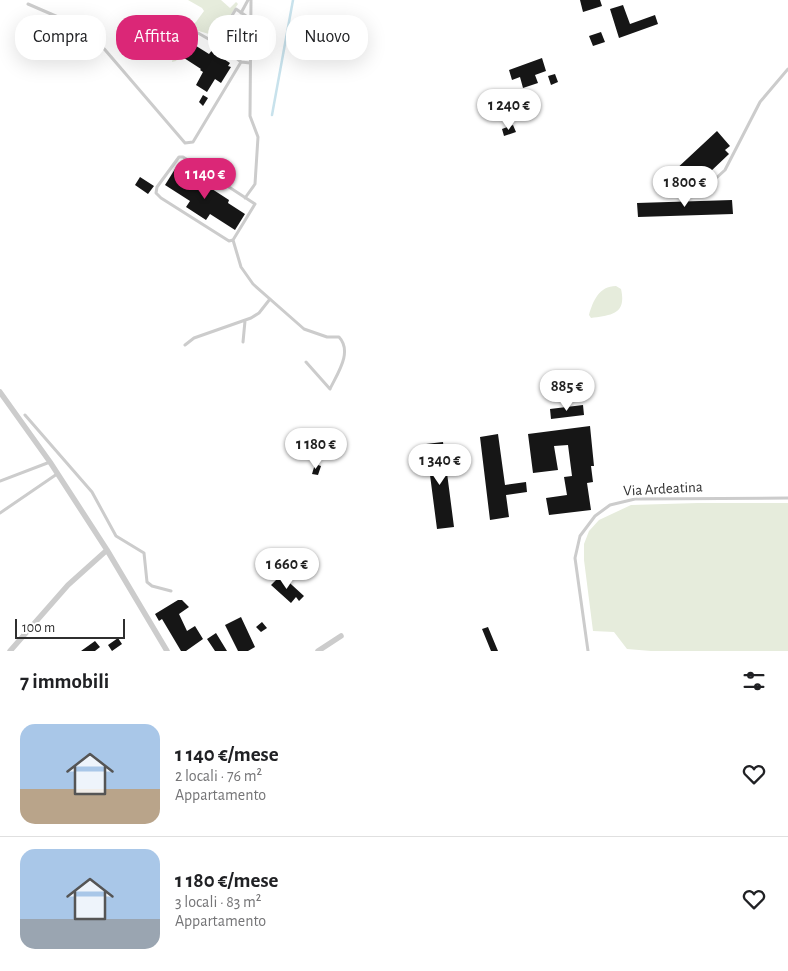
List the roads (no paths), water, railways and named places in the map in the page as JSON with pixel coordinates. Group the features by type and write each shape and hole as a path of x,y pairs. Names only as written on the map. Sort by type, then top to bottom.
{"street":[{"path":"0,392 58,474 107,550 167,651"},
{"path":"10,651 68,585 107,550"},
{"path":"318,651 341,636"}],"lane":[{"path":"241,13 249,0"},
{"path":"245,198 255,184 258,137 250,116 249,0"},
{"path":"28,4 88,30 185,143 193,142 241,62"},
{"path":"232,15 236,9 244,15"},
{"path":"198,32 208,38"},
{"path":"239,60 250,63"},
{"path":"681,196 701,192 725,170 760,102 788,69"},
{"path":"233,240 229,241 161,198 156,192 157,187 175,160 184,158 255,204 233,240 241,267 248,280 304,329 328,337 339,337 346,350 344,359 330,389 306,362"},
{"path":"184,344 194,338 246,321 259,313 270,299"},
{"path":"243,342 246,321"},
{"path":"25,414 92,492 116,536 144,553 146,579 149,584 171,591"},
{"path":"0,481 50,462"},
{"path":"0,513 58,474"},
{"name":"Via Ardeatina","path":"588,651 575,558 580,536 595,516 610,505 635,499 788,498"}],"waterway":[{"path":"272,115 293,0"}]}
